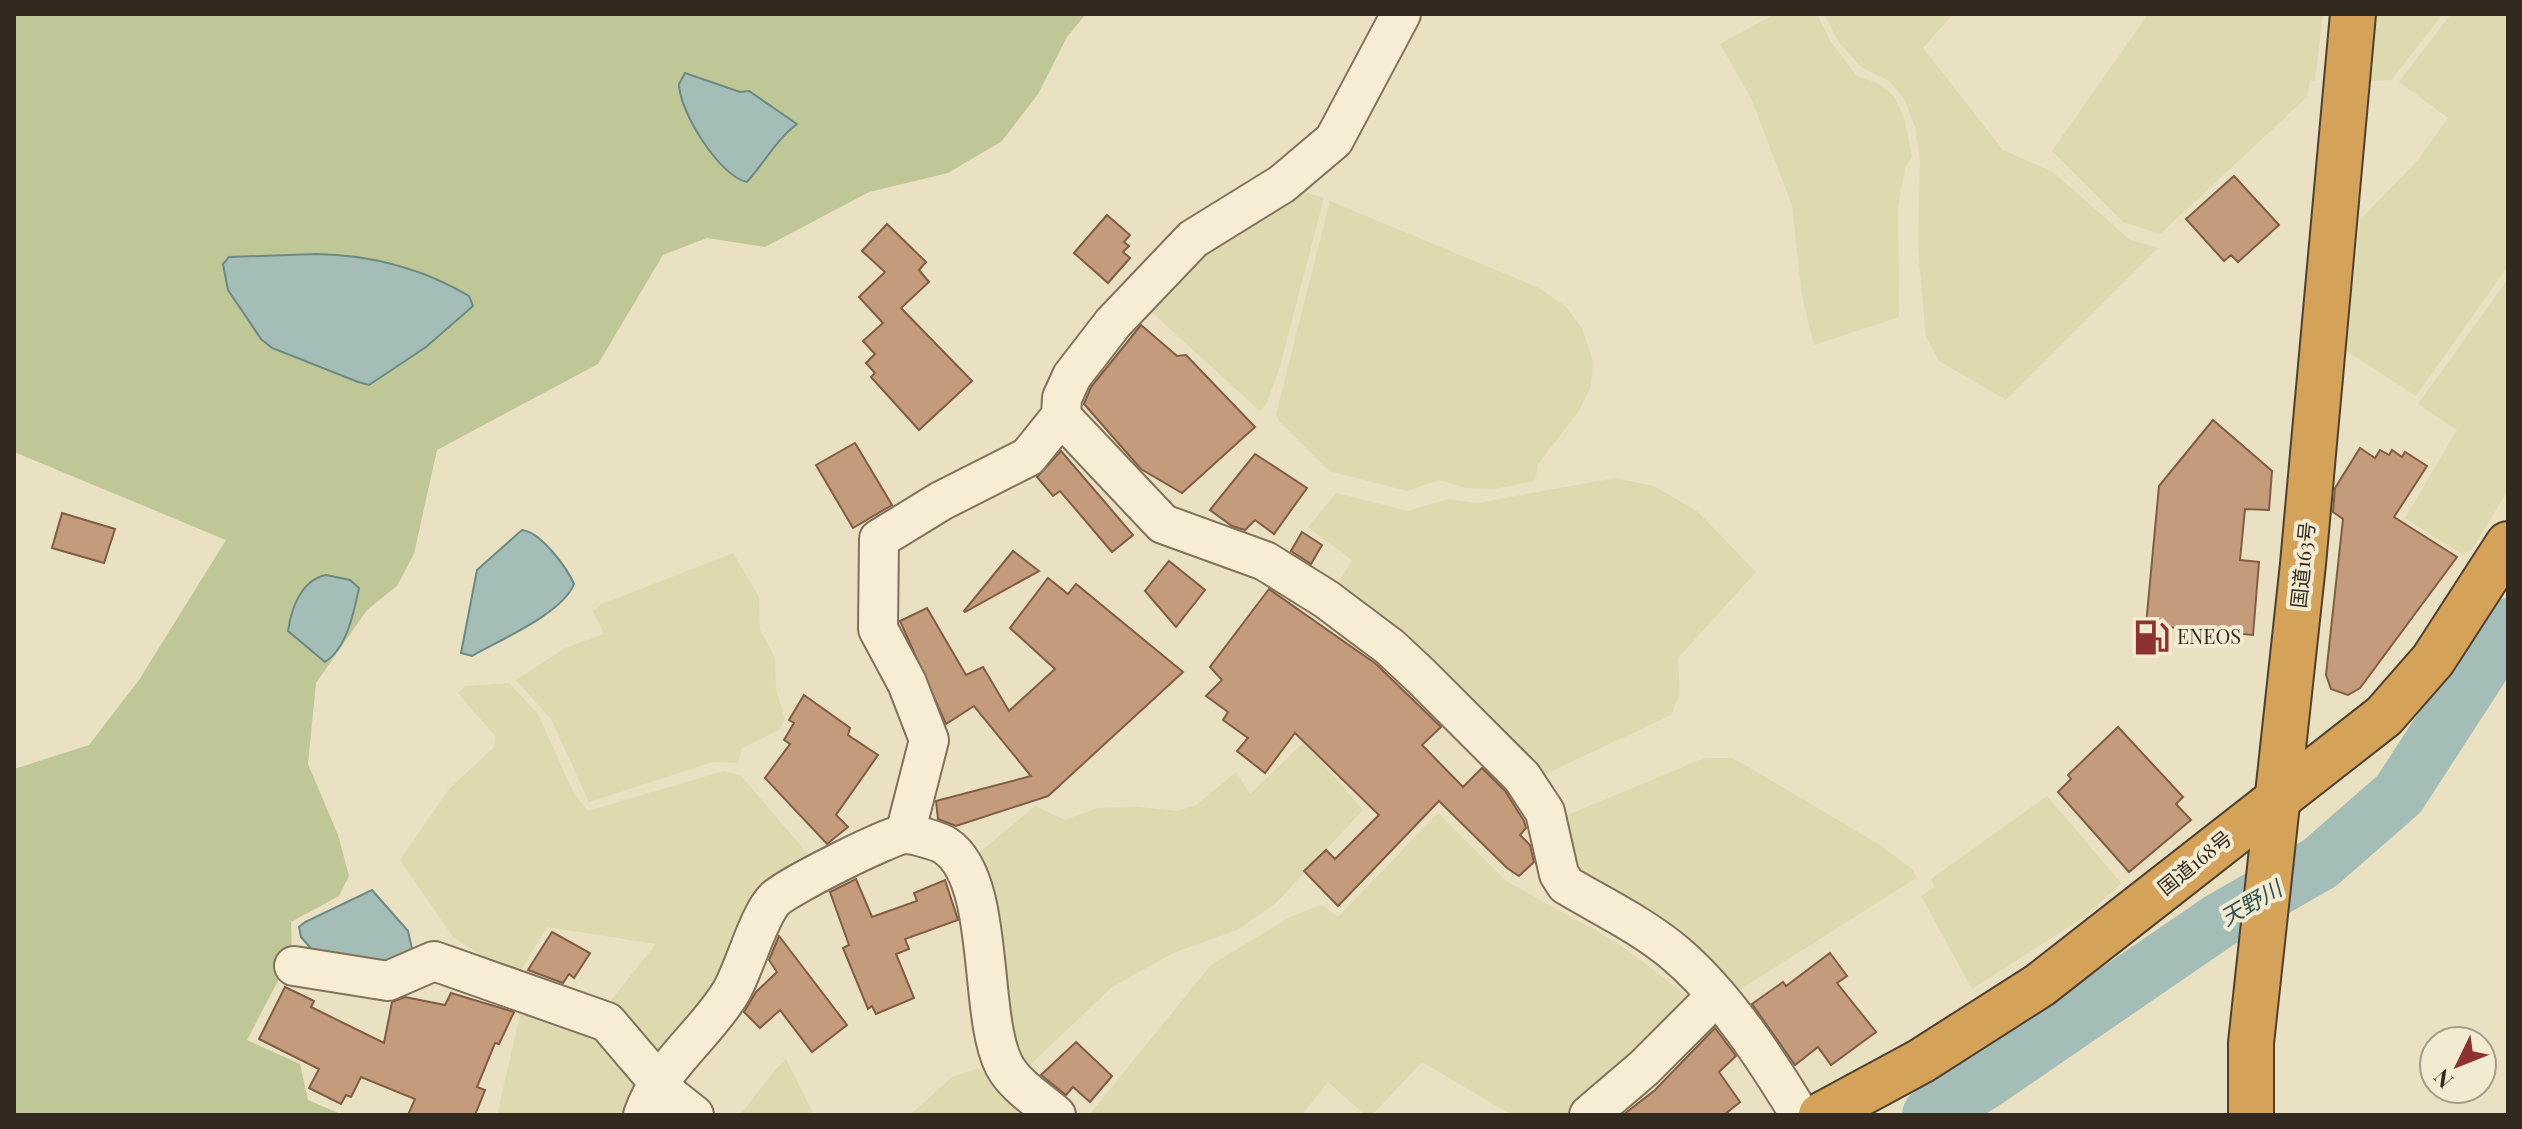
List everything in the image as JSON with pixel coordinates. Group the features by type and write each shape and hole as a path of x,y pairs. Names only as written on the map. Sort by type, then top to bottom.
{"highway":[{"name":"国道163号","path":"2251,1115 2251,1043 2279,800 2353,14"},
{"name":"国道168号","path":"1821,1115 1921,1061 2040,985 2384,716 2433,660 2508,544"}],"street":[{"path":"905,834 929,740 907,683 878,629 879,539 941,501 1028,457 1061,416 1062,398 1072,376 1113,323 1193,239 1282,184 1334,140 1401,14"},
{"path":"1061,416 1163,524 1265,561 1326,599 1390,647 1522,777 1545,812 1559,874 1566,885 1638,927 1667,948 1716,996 1777,1077 1800,1115"},
{"path":"651,1099 731,992 773,900 815,874 905,834 946,846 966,872 983,932 993,1031 1002,1062 1011,1077 1056,1115"},
{"path":"294,966 388,981 434,961 607,1022 651,1099 694,1115"},
{"path":"1589,1115 1644,1068 1716,996"}],"shaded area":[{"path":"1775,14 1817,14 1831,42 1857,76 1879,84 1894,96 1904,118 1912,156 1905,168 1898,207 1899,317 1814,345 1802,296 1792,205 1751,98 1720,44"},
{"path":"1824,14 1953,14 1923,48 2003,150 2053,172 2130,240 2158,248 2006,400 1939,361 1926,337 1918,248 1920,159 1915,127 1904,99 1889,81 1862,68 1838,41"},
{"path":"2144,14 2323,14 2315,81 2310,80 2307,97 2160,234 2123,222 2052,151 2146,17"},
{"path":"2373,14 2443,14 2391,80 2368,81"},
{"path":"2451,14 2508,14 2508,266 2416,396 2345,350 2360,220 2418,160 2448,118 2399,82"},
{"path":"1298,190 1324,198 1280,366 1267,403 1260,411 1147,308 1181,267"},
{"path":"1330,201 1539,288 1566,307 1582,328 1593,361 1591,386 1579,411 1538,464 1535,481 1495,489 1466,488 1439,480 1407,491 1329,471 1279,421 1276,414"},
{"path":"2508,279 2508,490 2473,548 2463,555 2405,518 2457,430 2418,404"},
{"path":"1615,478 1654,486 1698,512 1756,572 1678,658 1680,694 1671,715 1539,777 1333,592 1352,560 1308,527 1336,493 1408,511 1448,499 1478,503"},
{"path":"733,553 759,597 760,630 775,658 776,689 785,720 779,730 742,748 738,763 713,762 589,802 551,719 516,680 565,648 604,634 593,611 600,605"},
{"path":"509,683 538,714 574,794 588,811 724,771 741,776 815,862 654,1066 601,1013 656,944 547,927 517,977 453,937 400,860 449,789 493,748 496,737 458,693 465,686"},
{"path":"1304,742 1363,810 1275,904 1237,930 1173,953 1112,987 1030,1065 1018,1063 975,856 1035,806 1065,820 1098,808 1139,807 1177,811 1196,805 1236,772 1250,794"},
{"path":"1705,758 1732,758 1745,765 1880,845 1913,870 1916,878 1730,996 1571,870 1560,818"},
{"path":"2047,796 2121,883 2087,915 1972,989 1921,896 1934,887 1931,879"},
{"path":"1438,813 1506,881 1616,942 1699,1004 1573,1115 1512,1115 1422,1062 1372,1115 1365,1115 1328,1082 1302,1115 1089,1115 1211,965 1290,917 1322,905 1338,917"},
{"path":"523,1002 589,1026 642,1084 631,1115 497,1115"},
{"path":"786,1059 814,1115 740,1115 775,1070"},
{"path":"979,1068 1025,1115 910,1115 952,1077"}],"green space":[{"path":"14,14 1086,14 1067,37 1038,94 1002,141 948,173 869,192 765,247 707,238 663,255 598,364 437,450 414,554 397,586 367,610 316,683 308,764 338,835 349,876 339,896 291,922 292,954 247,1040 300,1064 308,1100 343,1115 14,1115 14,769 89,745 139,680 226,540 14,452"}],"water":[{"path":"685,73 740,92 749,91 797,124 747,182 725,168 693,126 679,84"},
{"path":"316,254 356,257 396,265 451,286 469,296 473,306 426,347 369,385 358,382 272,348 261,339 228,290 223,264 229,257"},
{"path":"522,530 545,544 574,584 568,595 529,625 472,656 461,653 477,570"},
{"path":"326,575 350,580 359,588 344,639 325,662 288,631 295,605 304,589"},
{"path":"372,890 408,931 415,962 389,970 314,952 301,937 299,927 305,922"}],"building":[{"path":"2234,176 2279,225 2238,262 2231,255 2224,261 2186,219"},
{"path":"1107,215 1130,235 1124,242 1129,246 1123,252 1130,258 1108,283 1074,253"},
{"path":"887,224 926,262 919,270 929,282 901,308 972,381 919,430 871,377 875,373 866,363 875,354 863,341 883,323 859,297 885,272 862,251"},
{"path":"1141,325 1177,356 1186,355 1255,427 1182,493 1141,469 1084,404 1091,387"},
{"path":"2213,420 2272,471 2269,510 2245,509 2240,560 2259,562 2253,635 2146,625 2159,486"},
{"path":"855,443 892,505 853,528 816,465"},
{"path":"2360,448 2375,458 2380,450 2389,455 2392,450 2402,457 2405,452 2427,466 2394,517 2457,557 2360,688 2348,695 2331,689 2326,675 2343,519 2333,512 2335,488"},
{"path":"1061,451 1133,535 1112,552 1060,491 1053,496 1037,477"},
{"path":"1255,454 1307,488 1274,534 1255,520 1245,530 1232,526 1210,510"},
{"path":"62,513 115,529 104,563 52,548"},
{"path":"1302,532 1322,545 1311,564 1291,551"},
{"path":"1013,551 1039,571 965,612 964,611"},
{"path":"1169,561 1205,590 1176,627 1145,591"},
{"path":"1048,578 1068,594 1076,584 1183,672 1048,796 956,826 938,819 936,801 1031,776 974,706 946,724 900,621 927,608 966,675 983,667 1009,711 1055,669 1010,628"},
{"path":"1269,589 1376,664 1441,727 1422,745 1463,787 1482,768 1505,791 1524,821 1526,828 1520,835 1530,845 1534,862 1519,876 1439,801 1338,906 1304,871 1326,850 1335,859 1379,815 1295,733 1265,773 1237,751 1248,738 1223,720 1228,712 1206,696 1222,680 1210,667"},
{"path":"804,695 850,728 848,735 878,755 836,815 848,827 827,844 765,778 790,744 784,740 794,723 789,720"},
{"path":"2118,727 2183,797 2176,804 2191,820 2129,872 2058,792 2071,779 2068,775"},
{"path":"856,879 872,917 917,901 914,893 945,880 958,920 905,939 909,949 896,954 914,998 876,1014 872,1006 868,1009 843,948 849,945 830,892"},
{"path":"552,932 590,953 574,978 569,974 563,983 528,970"},
{"path":"779,936 847,1025 812,1052 780,1010 760,1028 744,1012 756,992 777,972 769,960"},
{"path":"1830,953 1847,976 1837,983 1876,1032 1831,1065 1818,1047 1795,1065 1752,1004 1783,982 1786,986"},
{"path":"285,987 314,1001 311,1007 384,1043 392,1002 405,997 445,1005 451,993 514,1012 499,1044 495,1043 477,1087 485,1090 475,1115 408,1115 415,1099 361,1077 351,1097 346,1095 341,1104 309,1088 319,1069 259,1039"},
{"path":"1715,1028 1736,1056 1719,1072 1740,1102 1724,1115 1623,1115 1655,1090"},
{"path":"1076,1042 1112,1076 1090,1102 1073,1087 1066,1095 1041,1075"}],"waterway":[{"name":"天野川","path":"1930,1115 1984,1082 2219,921 2320,863 2399,794 2508,626"}],"place":[{"name":"ENEOS","path":"2151,637"}]}
